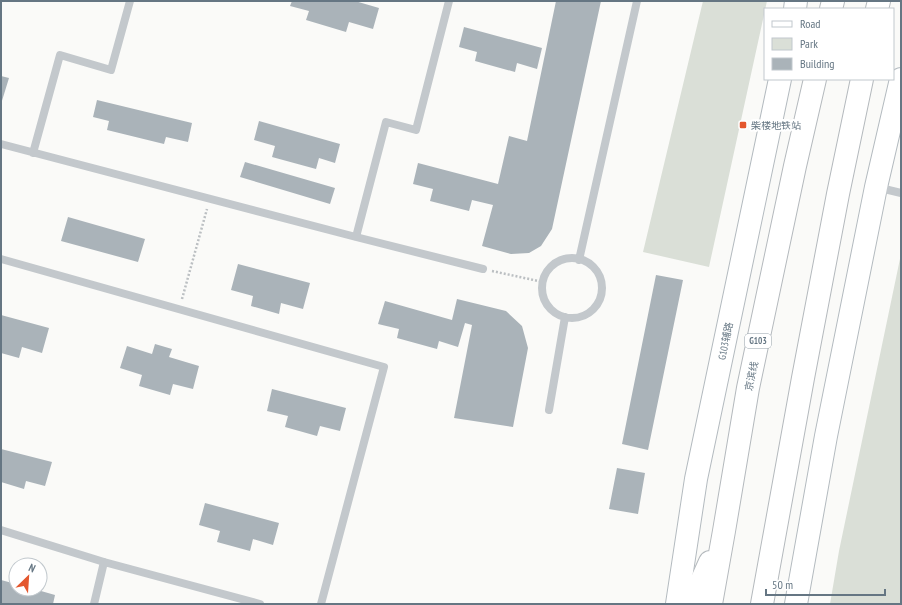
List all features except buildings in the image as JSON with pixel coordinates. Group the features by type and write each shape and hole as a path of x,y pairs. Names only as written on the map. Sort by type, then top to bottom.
{"main road":[{"path":"796,604 826,436 876,187 901,79"},
{"name":"G103辅路","path":"677,604 696,479 780,80"},
{"name":"京滨线","path":"711,604 748,388 815,80"},
{"path":"762,604 830,232 862,80"},
{"path":"691,604 724,531"}],"lane":[{"path":"33,153 60,55 111,70 130,1"},
{"path":"356,237 386,122 416,130 449,1"},
{"path":"579,260 637,1"},
{"path":"1,144 483,269"},
{"path":"876,187 901,193"},
{"path":"1,259 384,367 321,604"},
{"path":"569,259 579,260 588,263 596,270 601,280 602,290 600,300 594,309 586,315 576,318 565,318 550,308 545,300 542,291 543,282 546,273 552,266 560,261 569,259"},
{"path":"549,410 565,318"},
{"path":"1,530 104,562 260,604"},
{"path":"94,604 104,562"}],"path":[{"path":"179,309 210,199"},
{"path":"483,269 543,282"}],"green space":[{"path":"703,1 767,1 765,8 764,8 764,15 709,267 643,252"},
{"path":"901,254 901,604 830,604 839,551"}],"place":[{"name":"柴楼地铁站","path":"743,125"}]}
